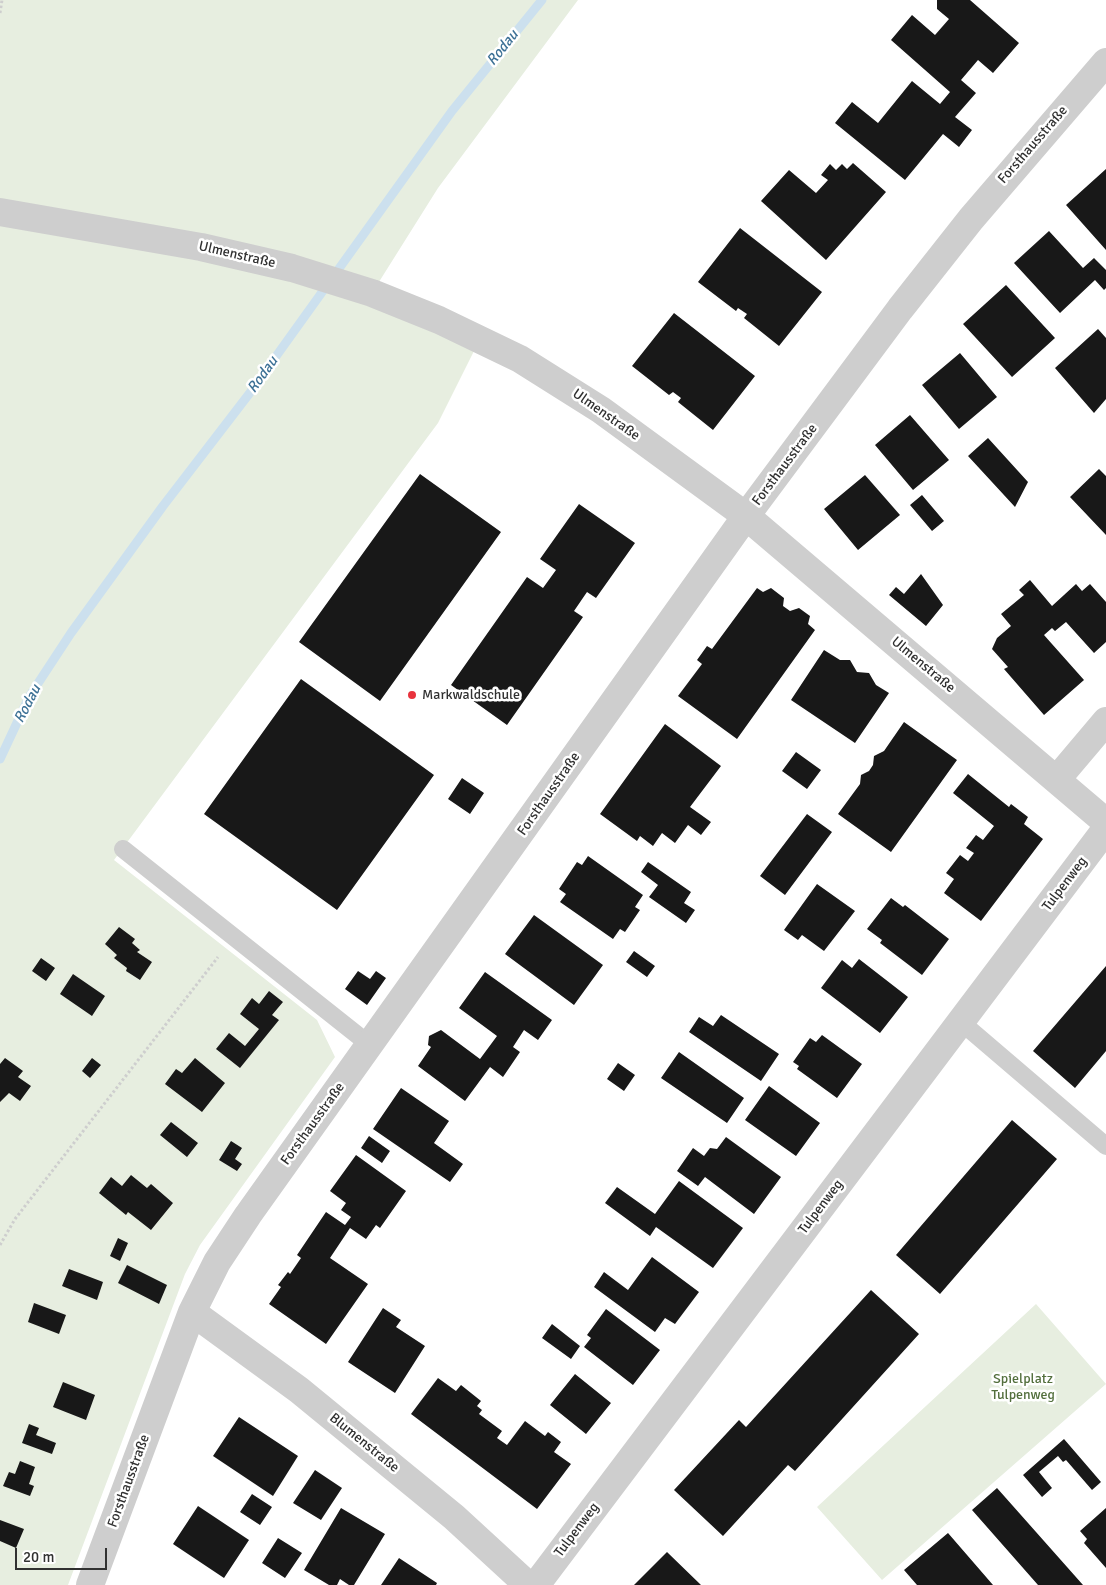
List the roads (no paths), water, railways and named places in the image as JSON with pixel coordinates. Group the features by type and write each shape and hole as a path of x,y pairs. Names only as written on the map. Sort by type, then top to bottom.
{"street":[{"name":"Forsthausstraße","path":"90,1585 192,1312 217,1262 248,1215 746,516 900,309 1039,137 1106,62"},
{"name":"Ulmenstraße","path":"0,212 201,247 292,268 372,293 438,320 520,359 601,410 746,516 1106,822"},
{"path":"1057,779 1106,721"},
{"name":"Tulpenweg","path":"536,1585 1106,829"},
{"name":"Blumenstraße","path":"192,1312 299,1390 454,1517 528,1585"}],"lane":[{"path":"122,849 370,1045"},
{"path":"961,1022 1106,1146"}],"waterway":[{"name":"Rodau","path":"0,759 29,697 71,633 163,506 249,394 452,111 542,0"}],"place":[{"name":"Markwaldschule","path":"412,695"}],"park label":[{"name":"Spielplatz Tulpenweg","path":"1023,1388"}]}
